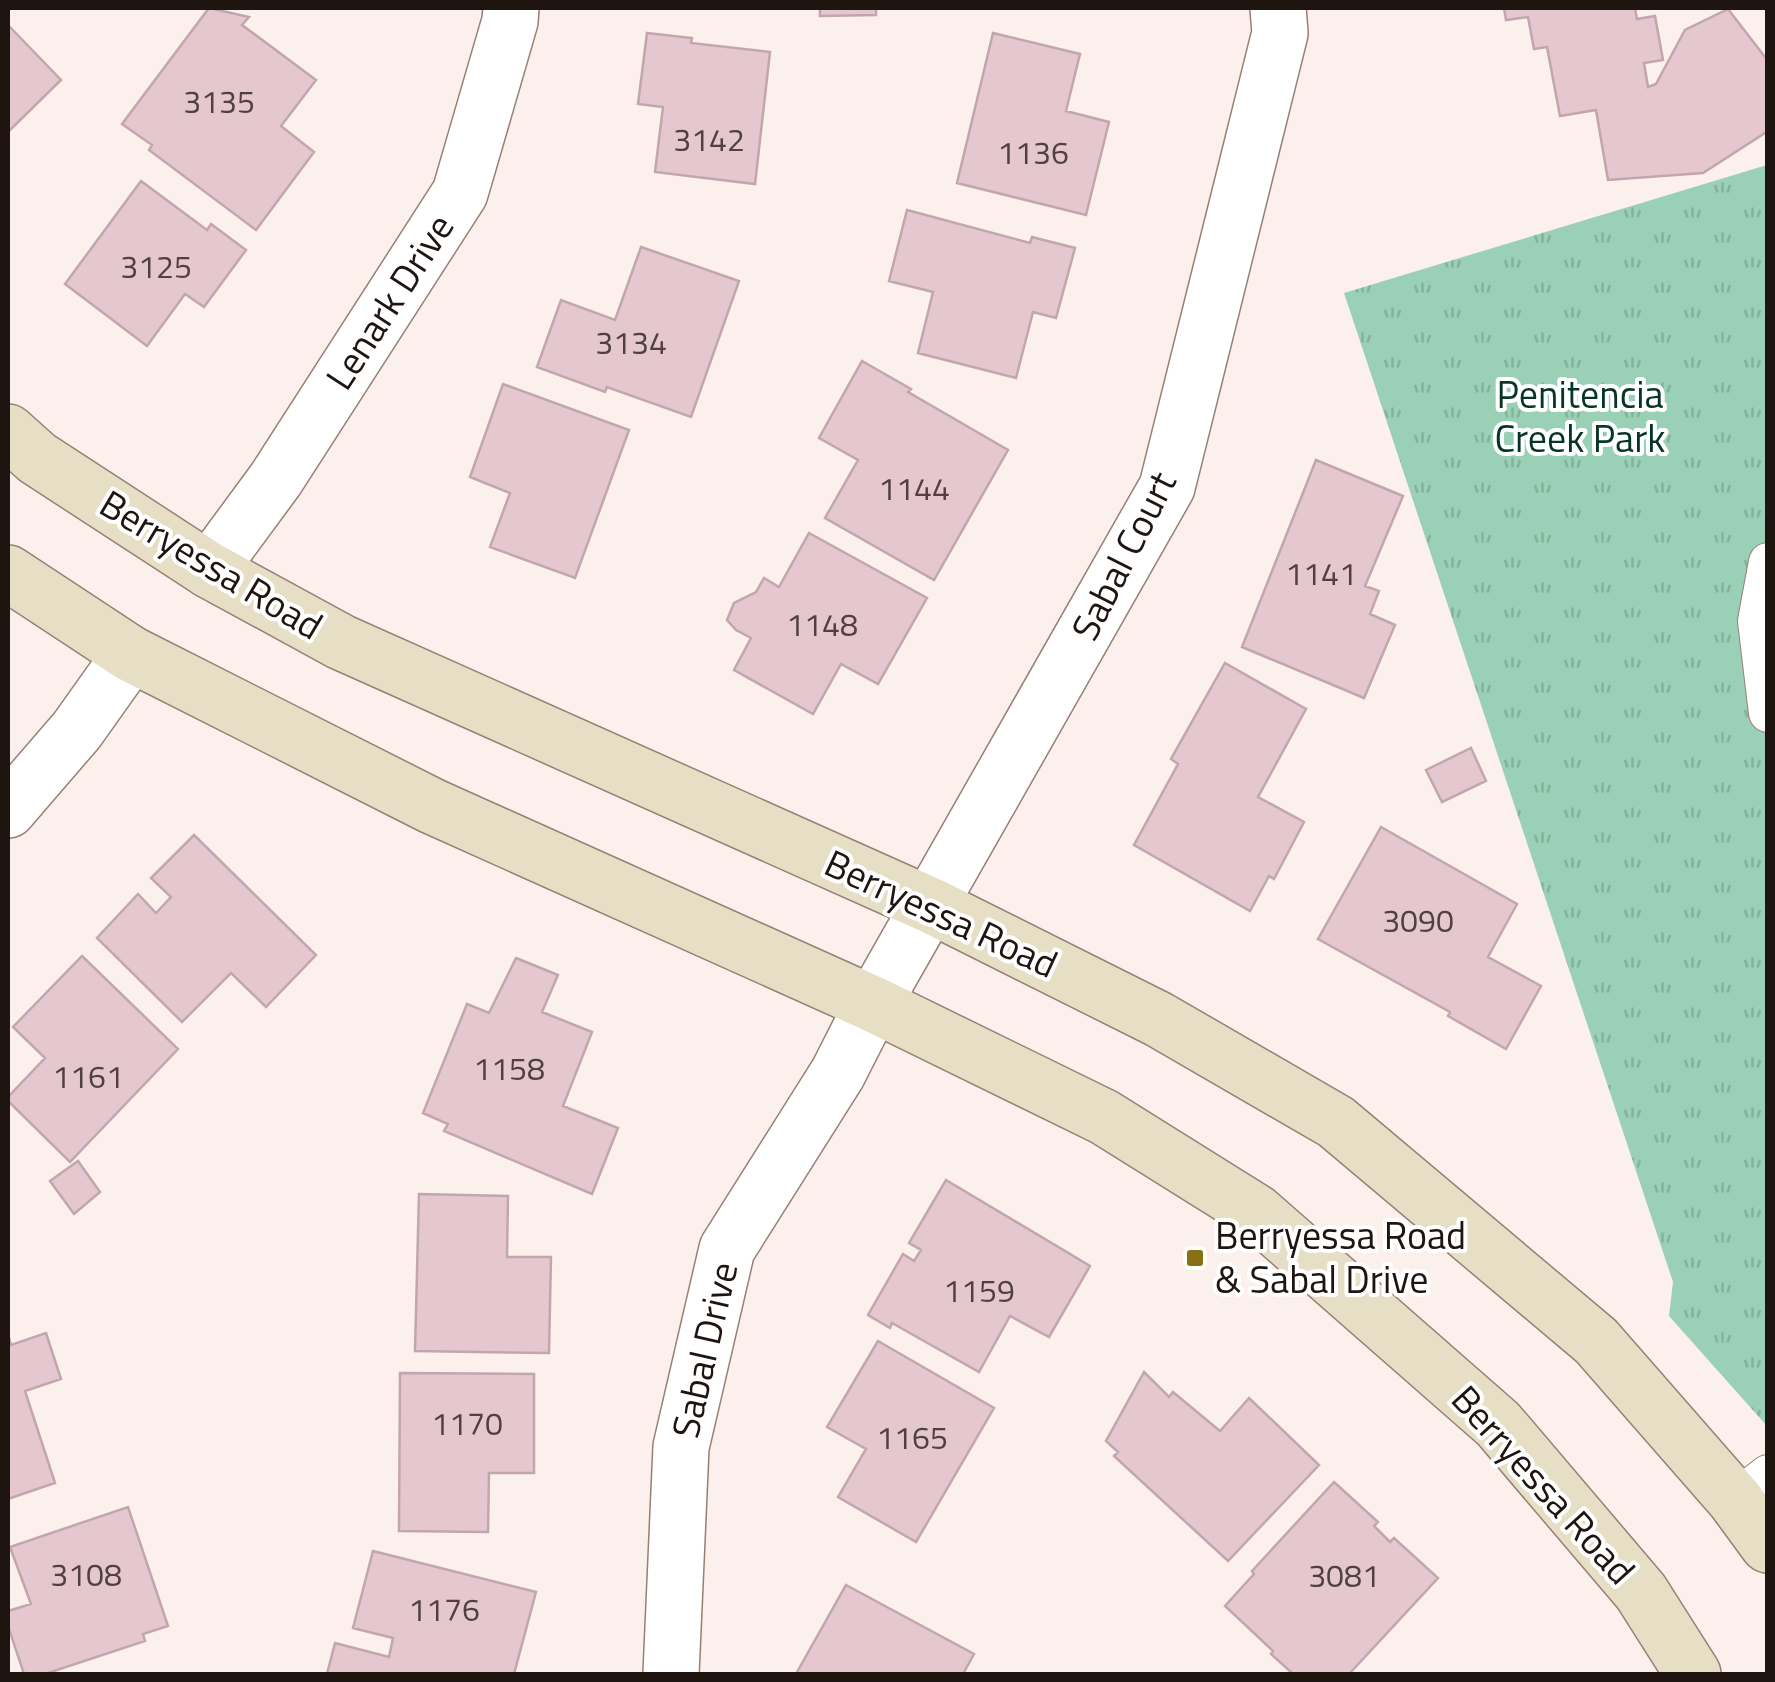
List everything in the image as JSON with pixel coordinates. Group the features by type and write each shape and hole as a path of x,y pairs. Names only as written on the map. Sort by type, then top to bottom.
{"main road":[{"name":"Berryessa Road","path":"8,432 37,458 210,570 341,642 932,906 1158,1019 1336,1122 1596,1341 1751,1487 1768,1546"},
{"name":"Berryessa Road","path":"8,573 131,654 432,806 873,1004 1104,1117 1256,1212 1498,1424 1640,1592 1693,1674"}],"street":[{"name":"Lenark Drive","path":"210,570 276,479 460,193 510,21 510,8"},
{"name":"Sabal Court","path":"873,1004 1167,487 1280,32 1278,8"},
{"path":"8,810 77,730 131,654"},
{"name":"Sabal Drive","path":"671,1674 681,1447 727,1249 838,1073 873,1004"}],"lane":[{"path":"1768,562 1756,621 1768,714"}],"green space":[{"name":"Penitencia Creek Park","path":"1767,165 1767,1426 1669,1316 1673,1282 1344,293"}],"building":[{"path":"209,8 249,17 242,25 316,80 281,126 314,152 256,230 149,150 152,145 122,124"},
{"path":"820,8 876,8 876,15 820,16"},
{"path":"1504,8 1635,8 1637,19 1655,16 1663,60 1644,63 1648,87 1656,84 1685,30 1728,9 1768,61 1768,131 1703,173 1608,180 1596,110 1560,116 1547,47 1534,49 1528,17 1506,20"},
{"path":"8,25 61,80 8,132"},
{"path":"647,33 692,38 691,43 770,52 755,184 655,172 663,107 638,104"},
{"path":"993,33 1080,54 1066,111 1109,122 1086,215 957,183"},
{"path":"141,181 207,230 211,224 246,250 204,307 185,294 147,346 65,284"},
{"path":"907,210 1030,243 1032,237 1075,248 1056,318 1033,312 1016,378 918,353 933,292 889,281"},
{"path":"641,247 739,281 691,417 537,367 561,300 615,320"},
{"path":"862,361 1008,450 934,580 825,518 858,460 819,438"},
{"path":"503,384 629,430 575,578 490,547 510,493 470,477"},
{"path":"1316,460 1403,496 1365,586 1379,591 1370,614 1395,625 1364,698 1242,647"},
{"path":"809,533 927,598 878,684 841,664 813,714 734,670 751,638 727,620 734,603 756,592 764,578 779,587"},
{"path":"1225,663 1306,709 1258,797 1304,822 1274,879 1269,876 1250,911 1134,845 1178,764 1171,759"},
{"path":"1471,748 1486,781 1442,802 1426,770"},
{"path":"1381,827 1517,904 1488,957 1541,986 1506,1049 1448,1016 1450,1012 1318,939"},
{"path":"194,835 316,955 266,1007 231,973 182,1022 97,938 138,894 156,913 171,897 151,878"},
{"path":"82,956 178,1049 70,1162 8,1097 45,1058 13,1027"},
{"path":"516,958 558,975 542,1012 592,1032 563,1106 618,1128 592,1194 444,1131 448,1124 423,1113 467,1004 489,1013"},
{"path":"78,1161 100,1192 74,1214 50,1181"},
{"path":"946,1180 1090,1266 1049,1337 1010,1316 979,1372 892,1323 890,1328 868,1315 903,1254 914,1261 921,1250 909,1243"},
{"path":"419,1194 508,1196 507,1257 551,1257 549,1353 415,1351"},
{"path":"46,1333 61,1379 25,1391 55,1483 8,1499 8,1334 11,1345"},
{"path":"878,1341 994,1408 916,1542 838,1497 866,1449 827,1427"},
{"path":"1144,1372 1169,1397 1173,1392 1220,1431 1249,1398 1319,1465 1228,1561 1114,1456 1118,1452 1106,1441"},
{"path":"400,1373 534,1374 534,1473 489,1473 488,1532 399,1531"},
{"path":"1334,1482 1378,1522 1374,1526 1390,1542 1394,1538 1438,1578 1349,1674 1293,1674 1225,1606"},
{"path":"128,1507 168,1626 143,1634 145,1641 45,1674 24,1674 8,1626 8,1611 31,1604 10,1547"},
{"path":"373,1551 536,1592 514,1674 327,1674 335,1643 389,1657 393,1638 353,1628"},
{"path":"846,1585 974,1654 963,1674 796,1674"}],"place":[{"name":"Berryessa Road & Sabal Drive","path":"1195,1258"}]}
